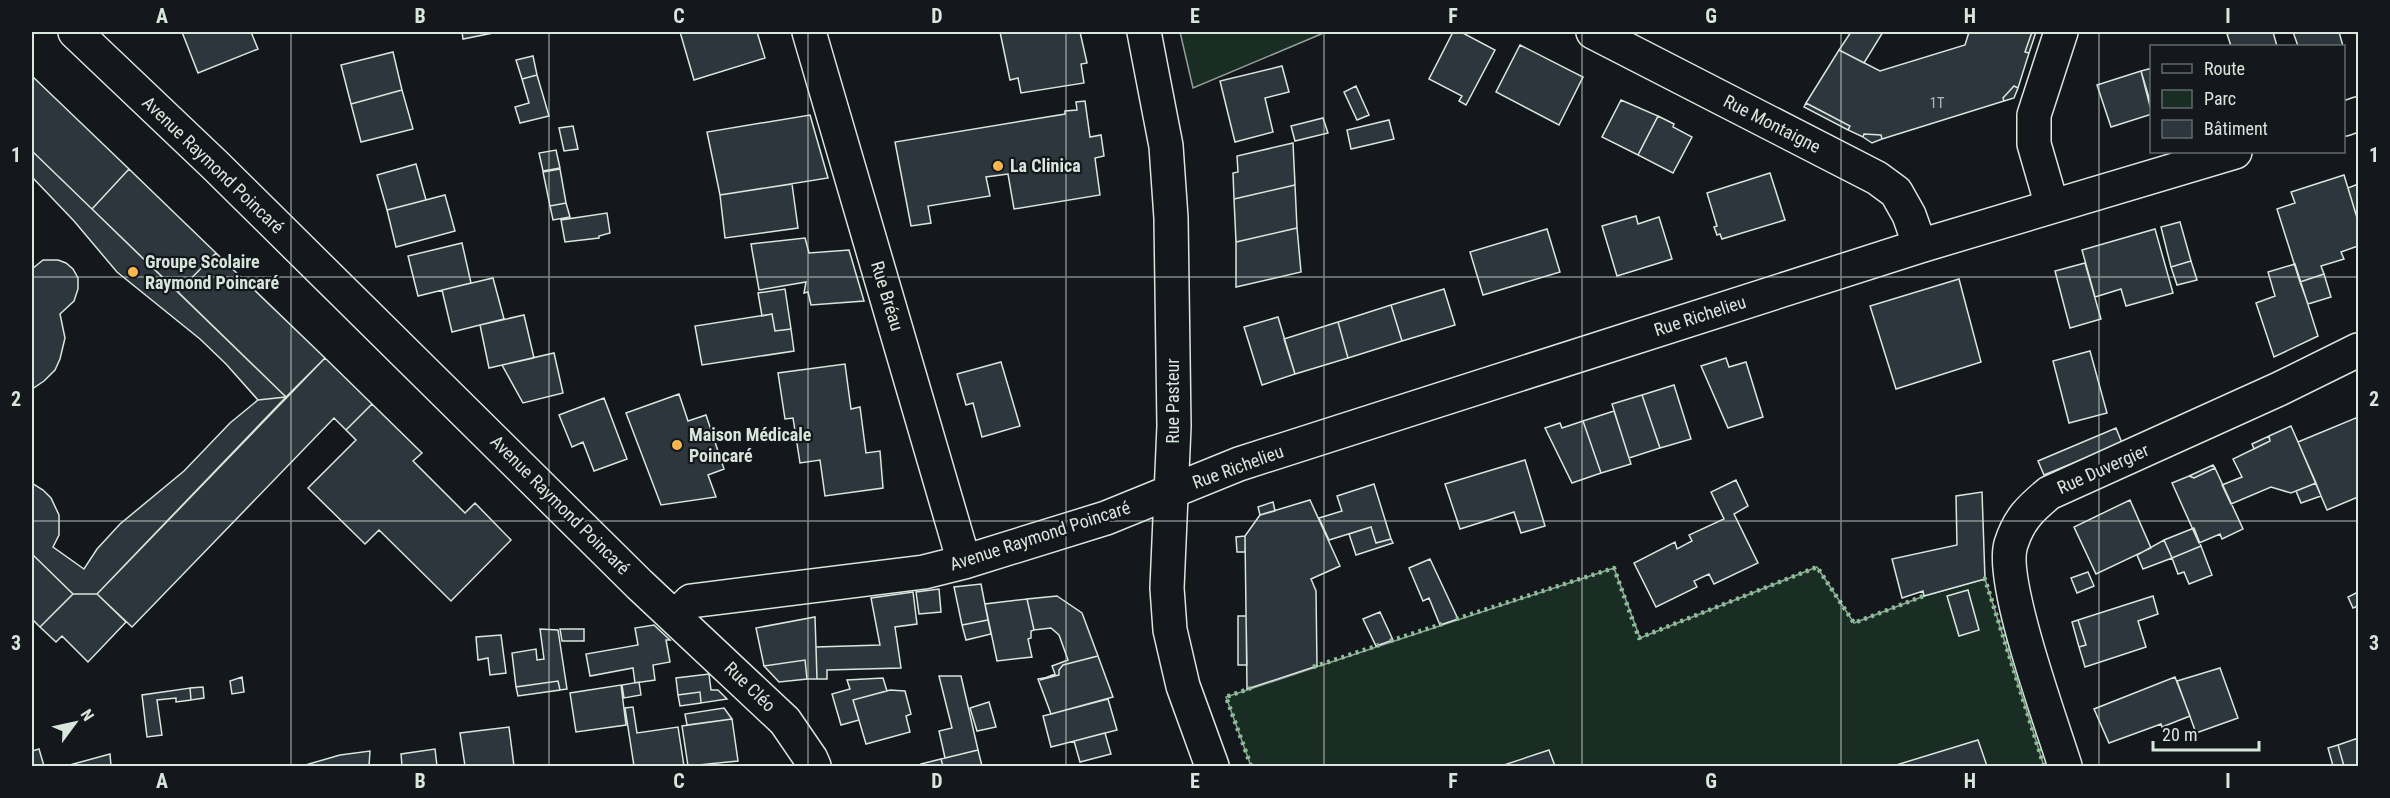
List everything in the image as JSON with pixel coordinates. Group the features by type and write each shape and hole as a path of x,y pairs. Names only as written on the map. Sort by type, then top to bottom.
{"street":[{"name":"Avenue Raymond Poincaré","path":"75,32 216,166 675,617 691,601 924,572 964,562 1106,518 1170,492"},
{"name":"Rue Bréau","path":"809,32 964,562"},
{"name":"Rue Pasteur","path":"1144,32 1166,146 1171,218 1174,426 1167,588 1170,630 1183,686 1212,766"},
{"name":"Rue Montaigne","path":"1593,32 1877,178 1896,192 1909,215 1920,246"},
{"path":"2052,206 2034,144 2034,115 2061,32"},
{"name":"Rue Richelieu","path":"1170,492 1239,464 1920,246 2232,153"},
{"name":"Rue Duvergier","path":"2065,766 2009,576 2010,546 2025,514 2049,493 2279,389 2358,350"},
{"name":"Rue Cléo","path":"675,617 785,721 814,766"}],"green space":[{"path":"1180,32 1326,32 1193,88"},
{"path":"1817,567 1854,623 1924,596 1985,579 2044,766 1251,766 1226,697 1614,568 1640,638"}],"building":[{"path":"182,32 251,32 258,49 198,73"},
{"path":"462,32 498,32 463,39"},
{"path":"680,32 757,32 765,58 694,80"},
{"path":"1000,32 1080,32 1087,63 1081,64 1084,83 1021,93 1018,78 1010,80"},
{"path":"1453,32 1461,32 1495,50 1466,105 1459,101 1462,96 1429,79"},
{"path":"1851,32 1883,32 1864,63 1839,50"},
{"path":"1969,32 2032,32 2025,52 2029,53 2018,88 2014,86 2003,98 2004,101 1882,139 1881,135 1864,134 1863,137 1848,130 1850,126 1806,103 1839,50 1880,71 1965,45"},
{"path":"2032,32 2036,32 2029,53 2025,52"},
{"path":"2273,32 2277,45 2231,45 2227,34"},
{"path":"2293,32 2339,32 2343,45 2298,45"},
{"path":"1520,45 1583,77 1559,125 1496,92"},
{"path":"393,52 402,90 351,104 341,65"},
{"path":"533,56 537,75 522,79 516,60"},
{"path":"1282,66 1289,92 1265,98 1273,132 1235,142 1220,81"},
{"path":"2150,69 2150,101 2141,71"},
{"path":"2141,71 2150,115 2111,127 2097,85"},
{"path":"537,75 549,116 520,123 515,107 529,103 522,79"},
{"path":"32,76 129,169 92,209 32,151"},
{"path":"1356,86 1369,115 1357,120 1344,92"},
{"path":"2014,86 2018,88 2014,98 2004,101 2003,98"},
{"path":"402,90 413,129 361,142 351,104"},
{"path":"1621,100 1658,116 1638,155 1602,137"},
{"name":"La Clinica","path":"1085,101 1090,137 1101,135 1104,156 1095,158 1100,195 1014,209 1008,174 986,177 990,196 928,206 931,223 911,226 895,142 1065,114 1065,111 1077,110 1076,102"},
{"path":"1806,103 1850,126 1848,130 1804,107"},
{"path":"810,115 828,178 720,195 707,132"},
{"path":"1658,116 1692,137 1673,173 1638,155"},
{"path":"1323,118 1328,133 1295,141 1291,126"},
{"path":"1389,120 1394,139 1351,149 1347,130"},
{"path":"573,126 578,149 564,151 559,128"},
{"path":"1864,134 1881,135 1882,139 1872,143 1863,137"},
{"path":"1293,143 1295,185 1234,199 1233,173 1238,172 1237,156"},
{"path":"556,150 560,168 543,171 539,153"},
{"path":"32,151 286,397 258,400 200,339 117,272 74,221 32,177"},
{"path":"416,164 426,200 387,210 377,175"},
{"path":"129,169 216,253 178,292 92,209"},
{"path":"560,169 566,203 550,206 543,172"},
{"path":"1770,173 1785,220 1722,239 1720,234 1717,235 1714,227 1717,226 1707,193"},
{"path":"2344,175 2358,221 2358,246 2341,252 2344,259 2321,266 2324,274 2300,282 2277,209 2295,203 2291,192"},
{"path":"792,184 798,228 725,238 720,195"},
{"path":"2358,184 2358,221 2348,188"},
{"path":"1295,185 1297,228 1236,242 1234,199"},
{"path":"445,195 455,231 396,247 387,210"},
{"path":"566,203 570,217 553,220 550,206"},
{"path":"607,213 610,233 599,236 599,238 565,242 561,220"},
{"path":"1636,216 1638,224 1659,217 1672,259 1617,276 1602,226"},
{"path":"2180,222 2191,261 2171,267 2161,227"},
{"path":"1297,228 1301,272 1236,287 1236,242"},
{"path":"1547,229 1560,272 1483,295 1470,252"},
{"path":"2155,229 2173,293 2126,306 2121,289 2095,297 2082,250"},
{"path":"805,238 809,253 849,250 864,301 811,305 808,292 804,293 806,282 759,290 751,244"},
{"path":"462,243 471,283 418,296 408,256"},
{"path":"216,253 325,358 286,397 178,292"},
{"path":"43,260 58,260 66,263 78,278 78,289 74,301 60,314 65,338 55,370 32,389 32,269"},
{"path":"2191,261 2197,280 2177,285 2171,267"},
{"path":"2085,263 2101,319 2070,328 2055,271"},
{"path":"2295,264 2318,336 2274,357 2256,303 2275,296 2268,272"},
{"path":"2324,274 2331,297 2308,304 2300,282"},
{"path":"493,278 504,319 452,332 442,290"},
{"path":"1959,279 1981,362 1896,389 1870,306"},
{"path":"785,289 791,329 775,331 772,314 762,316 758,293"},
{"path":"1444,289 1455,325 1402,341 1391,305"},
{"path":"1391,305 1402,341 1348,358 1338,322"},
{"path":"772,314 775,331 791,329 794,351 702,365 695,326"},
{"path":"524,315 534,358 489,368 480,325"},
{"path":"1278,317 1295,374 1262,385 1244,327"},
{"path":"1338,322 1348,358 1295,374 1284,339"},
{"path":"2090,351 2107,413 2069,423 2053,361"},
{"path":"554,353 563,393 523,403 502,365"},
{"path":"325,358 372,404 346,430 334,418 132,627 97,594"},
{"path":"1726,358 1729,367 1746,362 1763,417 1728,428 1701,366"},
{"path":"1001,362 1020,426 982,437 973,403 966,405 957,374"},
{"path":"845,364 851,409 860,407 866,453 880,451 883,488 825,496 820,460 800,463 793,418 785,419 778,373"},
{"path":"1674,385 1691,439 1660,448 1642,395"},
{"name":"Maison Médicale Poincaré","path":"679,394 688,421 706,415 724,469 708,475 716,497 661,505 626,413"},
{"path":"1642,395 1660,448 1629,458 1612,404"},
{"path":"286,397 97,594 73,594 32,554 32,483 51,498 59,515 59,535 53,547 84,569 97,549 120,524 184,471 230,423 258,400"},
{"path":"604,398 627,459 594,471 583,442 572,447 559,415"},
{"path":"372,404 422,453 413,461 465,513 475,503 511,540 451,601 379,530 365,544 308,488 356,440 346,430"},
{"path":"1614,411 1631,464 1601,473 1583,421"},
{"path":"2358,417 2358,497 2327,510 2298,442"},
{"path":"1583,421 1601,473 1572,483 1545,428 1560,423 1562,428"},
{"path":"2291,426 2316,483 2291,493 2271,487 2231,504 2222,485 2242,477 2233,459 2270,441 2269,436"},
{"path":"2116,428 2122,443 2044,475 2038,461"},
{"path":"2269,436 2270,441 2254,449 2252,444"},
{"path":"1525,460 1545,526 1521,533 1514,512 1460,529 1445,484"},
{"path":"2213,465 2215,468 2194,478 2189,476"},
{"path":"2215,468 2243,529 2222,539 2220,534 2199,543 2172,483 2189,476 2194,478"},
{"path":"1736,480 1748,506 1734,514 1758,563 1714,584 1709,574 1694,581 1697,587 1656,607 1634,563 1675,542 1677,549 1692,541 1689,535 1724,519 1711,492"},
{"path":"2316,483 2321,496 2301,503 2296,491"},
{"path":"1374,484 1391,539 1376,543 1371,527 1329,540 1319,518 1342,511 1337,496"},
{"path":"1982,492 1985,579 1924,596 1923,591 1902,598 1892,559 1957,545 1956,496"},
{"path":"1310,500 1340,566 1311,579 1316,591 1317,666 1247,689 1245,536 1260,515"},
{"path":"2130,500 2151,548 2096,574 2074,527"},
{"path":"1273,502 1275,511 1260,515 1258,507"},
{"path":"1371,527 1376,543 1391,539 1393,543 1356,555 1349,534"},
{"path":"2194,528 2201,546 2172,558 2164,540"},
{"path":"1245,536 1245,552 1237,552 1236,537"},
{"path":"2164,540 2172,558 2143,569 2137,555"},
{"path":"2201,546 2212,575 2189,584 2184,572 2178,574 2172,558"},
{"path":"32,554 73,594 40,627 32,619"},
{"path":"1430,559 1458,619 1440,625 1429,598 1423,601 1409,568"},
{"path":"2088,572 2094,586 2077,593 2071,578"},
{"path":"981,584 988,620 962,625 954,587"},
{"path":"939,589 941,612 919,614 916,592"},
{"path":"1968,590 1979,630 1959,636 1947,596"},
{"path":"913,592 917,624 895,627 901,668 827,670 827,679 817,679 816,647 880,645 871,598"},
{"path":"2358,592 2358,606 2353,608 2348,597"},
{"path":"73,594 97,594 126,622 88,662 62,636 56,642 40,627"},
{"path":"1057,596 1082,613 1098,656 1063,665 1059,670 1059,675 1040,680 1055,674 1052,666 1068,660 1059,635 1051,628 1034,630 1027,599"},
{"path":"2153,596 2158,614 2138,621 2146,647 2085,667 2079,647 2086,645 2078,620"},
{"path":"1027,599 1034,630 1031,631 1031,638 1028,639 1032,657 997,661 985,604"},
{"path":"1380,612 1393,640 1376,646 1363,619"},
{"path":"1238,616 1246,616 1247,665 1238,665"},
{"path":"815,617 817,679 807,679 805,660 764,666 756,628"},
{"path":"988,620 991,634 966,640 962,625"},
{"path":"2078,620 2086,645 2079,647 2072,622"},
{"path":"654,625 670,640 666,640 670,662 653,665 655,680 635,683 633,668 590,676 586,654 638,645 635,628"},
{"path":"540,629 558,630 567,689 560,690 558,681 516,687 512,653 536,649 537,660 544,659"},
{"path":"560,629 584,629 584,641 562,641"},
{"path":"501,635 506,673 490,675 488,658 478,660 476,637"},
{"path":"1098,656 1113,697 1051,714 1038,679 1059,675 1059,670 1063,665"},
{"path":"805,660 807,679 779,682 764,666"},
{"path":"2220,668 2238,718 2196,733 2177,681"},
{"path":"709,674 711,690 718,690 727,699 701,703 700,692 678,695 676,678"},
{"path":"939,676 961,676 978,750 945,758 939,731 952,728"},
{"path":"242,677 244,692 232,694 230,681"},
{"path":"2175,677 2190,716 2109,743 2094,709"},
{"path":"883,678 887,691 853,700 859,720 841,725 832,694 850,689 847,680"},
{"path":"558,681 560,690 518,696 516,687"},
{"path":"639,682 641,695 624,698 622,685"},
{"path":"621,685 626,725 576,732 570,693"},
{"path":"203,687 204,698 191,700 190,688"},
{"path":"190,688 191,700 176,702 176,698 157,700 162,735 147,737 142,695"},
{"path":"890,690 905,691 911,714 906,716 910,732 866,744 853,700"},
{"path":"700,692 701,703 680,706 678,695"},
{"path":"1108,699 1117,730 1051,747 1043,716"},
{"path":"989,702 996,727 977,731 970,708"},
{"path":"633,707 637,733 678,727 684,766 634,766 625,708"},
{"path":"724,708 732,719 687,725 685,714"},
{"path":"732,719 738,761 688,766 682,726"},
{"path":"509,727 514,766 465,766 460,733"},
{"path":"1105,733 1111,754 1080,762 1074,741"},
{"path":"2358,738 2358,766 2344,766 2338,745"},
{"path":"1978,740 1987,766 1893,766"},
{"path":"2338,745 2344,766 2333,766 2328,748"},
{"path":"39,749 44,766 32,766 32,751"},
{"path":"435,749 437,766 402,766 401,754"},
{"path":"978,750 982,766 943,766 941,759"},
{"path":"1549,750 1555,766 1501,766"},
{"path":"370,751 369,766 302,766 340,755"},
{"path":"110,754 111,766 66,766"},
{"path":"941,759 943,766 922,766 921,764"}],"hedge":[{"path":"1456,619 1614,568 1639,638 1817,567 1854,623 1926,595"},
{"path":"1983,579 1985,579 2044,766"},
{"path":"1390,641 1442,624"},
{"path":"1313,667 1379,645"},
{"path":"1251,688 1226,697 1251,766"}],"place":[{"name":"La Clinica","path":"998,166"},
{"name":"Groupe Scolaire Raymond Poincaré","path":"133,272"},
{"name":"Maison Médicale Poincaré","path":"677,445"}]}
